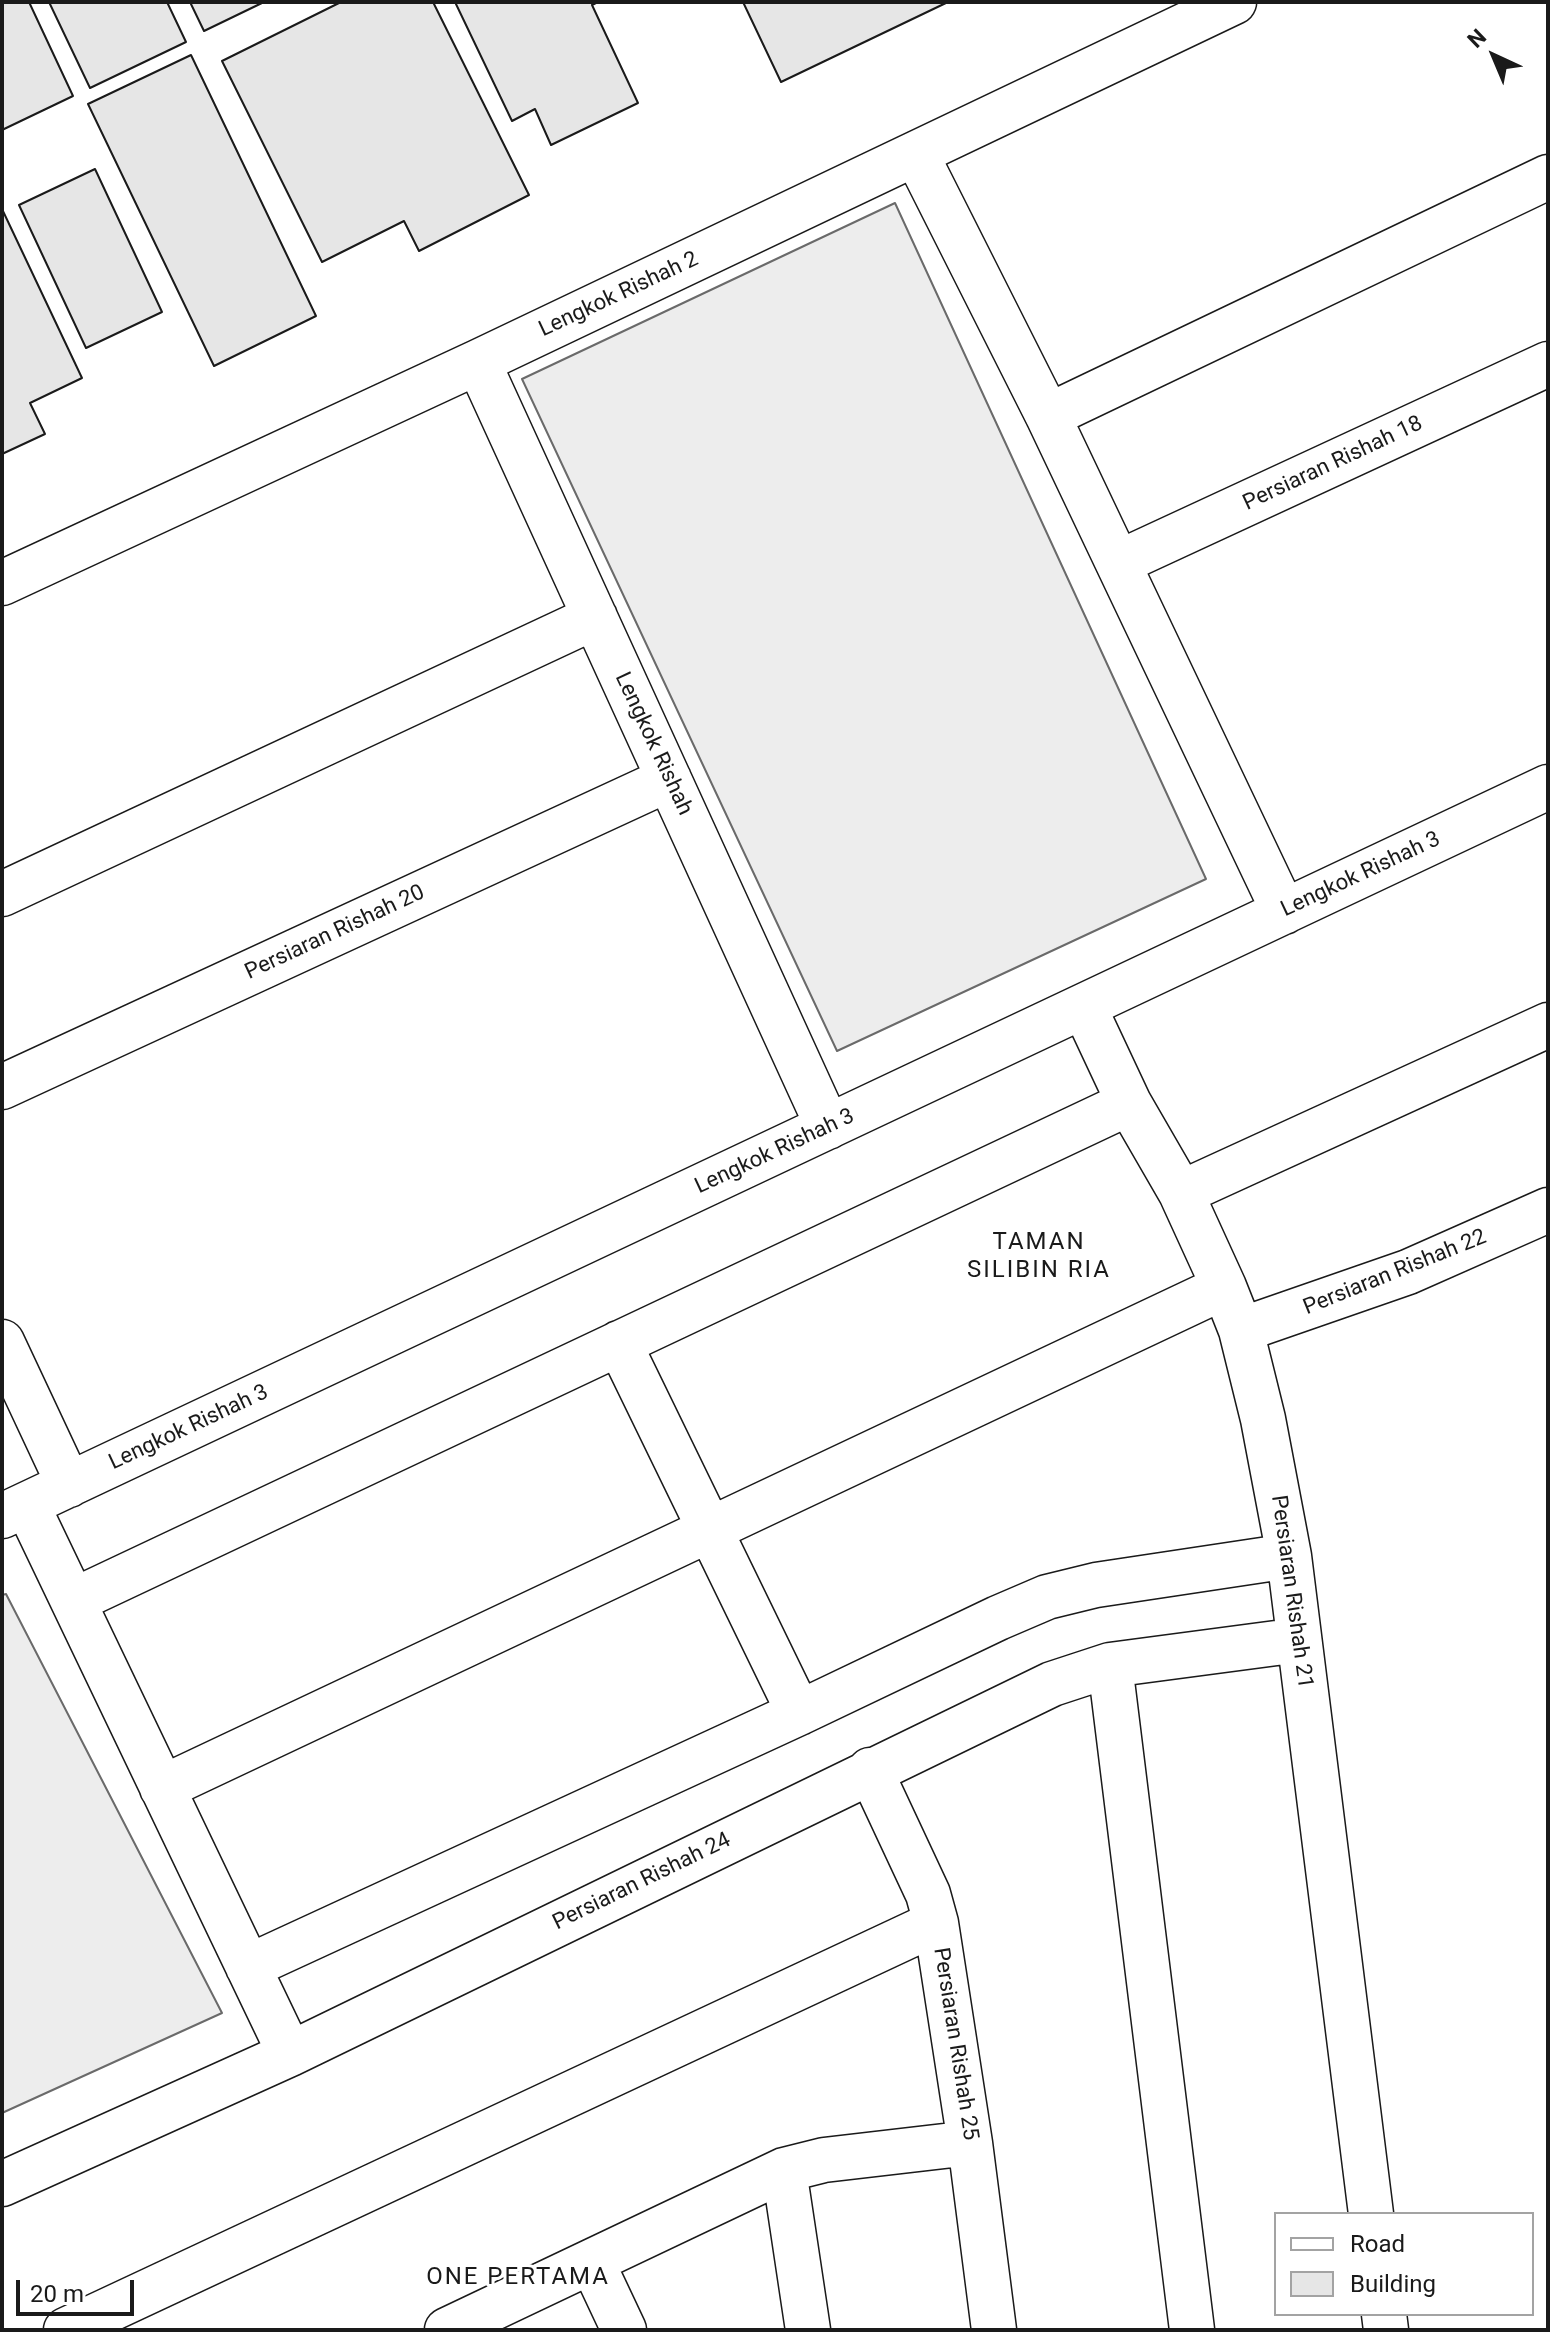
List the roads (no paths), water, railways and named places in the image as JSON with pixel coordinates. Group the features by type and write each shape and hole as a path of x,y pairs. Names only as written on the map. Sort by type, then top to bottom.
{"street":[{"name":"Lengkok Rishah 2","path":"2,583 478,362 1234,2"},
{"path":"916,154 1048,416 1284,912"},
{"path":"1048,416 1548,177"},
{"name":"Lengkok Rishah","path":"478,362 828,1127"},
{"name":"Persiaran Rishah 18","path":"1118,563 1548,364"},
{"path":"2,894 595,617"},
{"name":"Persiaran Rishah 20","path":"2,1087 669,779"},
{"name":"Lengkok Rishah 3","path":"14,1511 1548,787"},
{"name":"Persiaran Rishah 21","path":"1084,1007 1129,1103 1181,1193 1224,1287 1241,1330 1263,1419 1289,1556 1371,2212"},
{"path":"1181,1193 1548,1025"},
{"path":"73,1601 1129,1103"},
{"name":"Persiaran Rishah 22","path":"1241,1330 1408,1272 1548,1210"},
{"path":"162,1788 1224,1287"},
{"path":"2,1342 69,1485"},
{"path":"619,1343 799,1713"},
{"path":"14,1511 73,1601 290,2054"},
{"path":"248,1967 1047,1597 1096,1585 1289,1556"},
{"name":"Persiaran Rishah 24","path":"2,2184 290,2054 1052,1684 1110,1665 1299,1640"},
{"path":"1110,1665 1192,2330"},
{"name":"Persiaran Rishah 25","path":"870,1770 928,1894 936,1923 970,2143 994,2330"},
{"path":"66,2330 936,1923"},
{"path":"451,2329 784,2170 824,2160 970,2143"},
{"path":"784,2170 808,2330"},
{"path":"592,2262 624,2330"}],"district":[{"name":"TAMAN SILIBIN RIA","path":"1039,1257"},
{"name":"ONE PERTAMA","path":"518,2278"}]}
